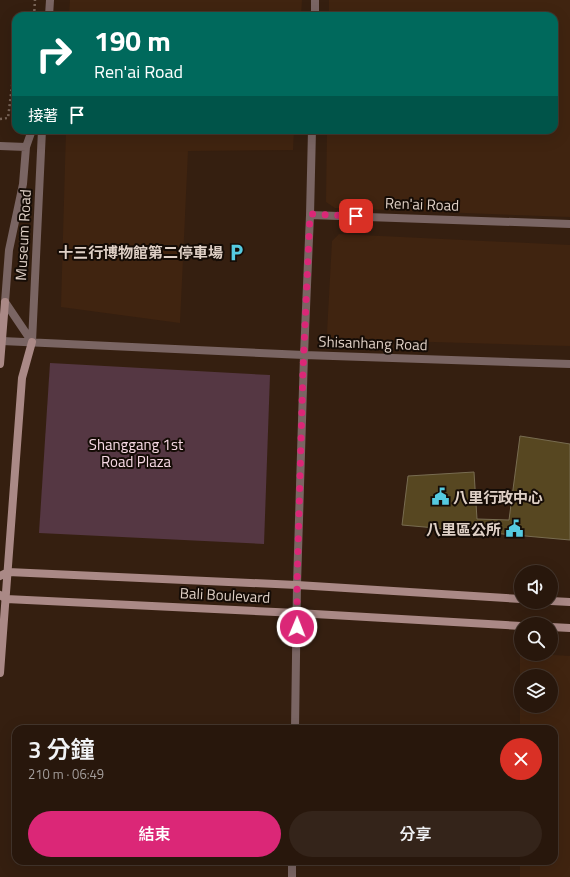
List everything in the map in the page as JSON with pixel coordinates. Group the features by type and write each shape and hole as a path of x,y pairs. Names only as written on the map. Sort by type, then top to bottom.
{"street":[{"path":"49,12 50,0"},
{"path":"315,0 315,12"},
{"name":"Museum Road","path":"2,302 9,250 23,184 26,147 31,134"},
{"name":"Museum Road","path":"32,342 42,134"},
{"path":"295,725 297,585 312,134"},
{"path":"0,146 26,147"},
{"name":"Ren'ai Road","path":"310,214 570,224"},
{"path":"0,672 3,597 8,572 22,378 32,342 2,302"},
{"path":"0,364 2,340 2,302"},
{"name":"Shisanhang Road","path":"2,340 304,355 570,364"},
{"name":"Bali Boulevard","path":"0,576 8,572 297,585 514,599"},
{"name":"Bali Boulevard","path":"3,597 514,626"},
{"path":"558,601 570,602"},
{"path":"558,627 570,628"},
{"path":"292,865 292,877"}],"path":[{"path":"34,12 35,0"},
{"path":"0,120 8,118 12,86"}],"shaded area":[{"path":"70,0 302,0 301,12 69,12"},
{"path":"329,0 570,0 570,217 335,208 326,202 327,134 558,134 558,12 329,12"},
{"path":"66,134 294,134 293,150 188,151 180,323 61,307"},
{"path":"339,234 570,245 570,346 332,339 327,333 332,241"},
{"path":"558,655 570,656 570,877 520,877 520,865 558,865 558,725 520,725 520,713 558,713 558,669 520,669 520,661 558,661"}],"green space":[{"name":"Shanggang 1st Road Plaza","path":"50,363 270,375 264,544 39,533"}],"building":[{"name":"八里行政中心","path":"520,436 570,444 570,540 402,525 408,476 474,472 477,519 509,520"}],"place":[{"name":"十三行博物館第二停車場","path":"236,252"},
{"name":"八里行政中心","path":"440,497"},
{"name":"八里區公所","path":"514,529"}],"route":[{"path":"297,627 303,370 310,214 356,216"}]}
